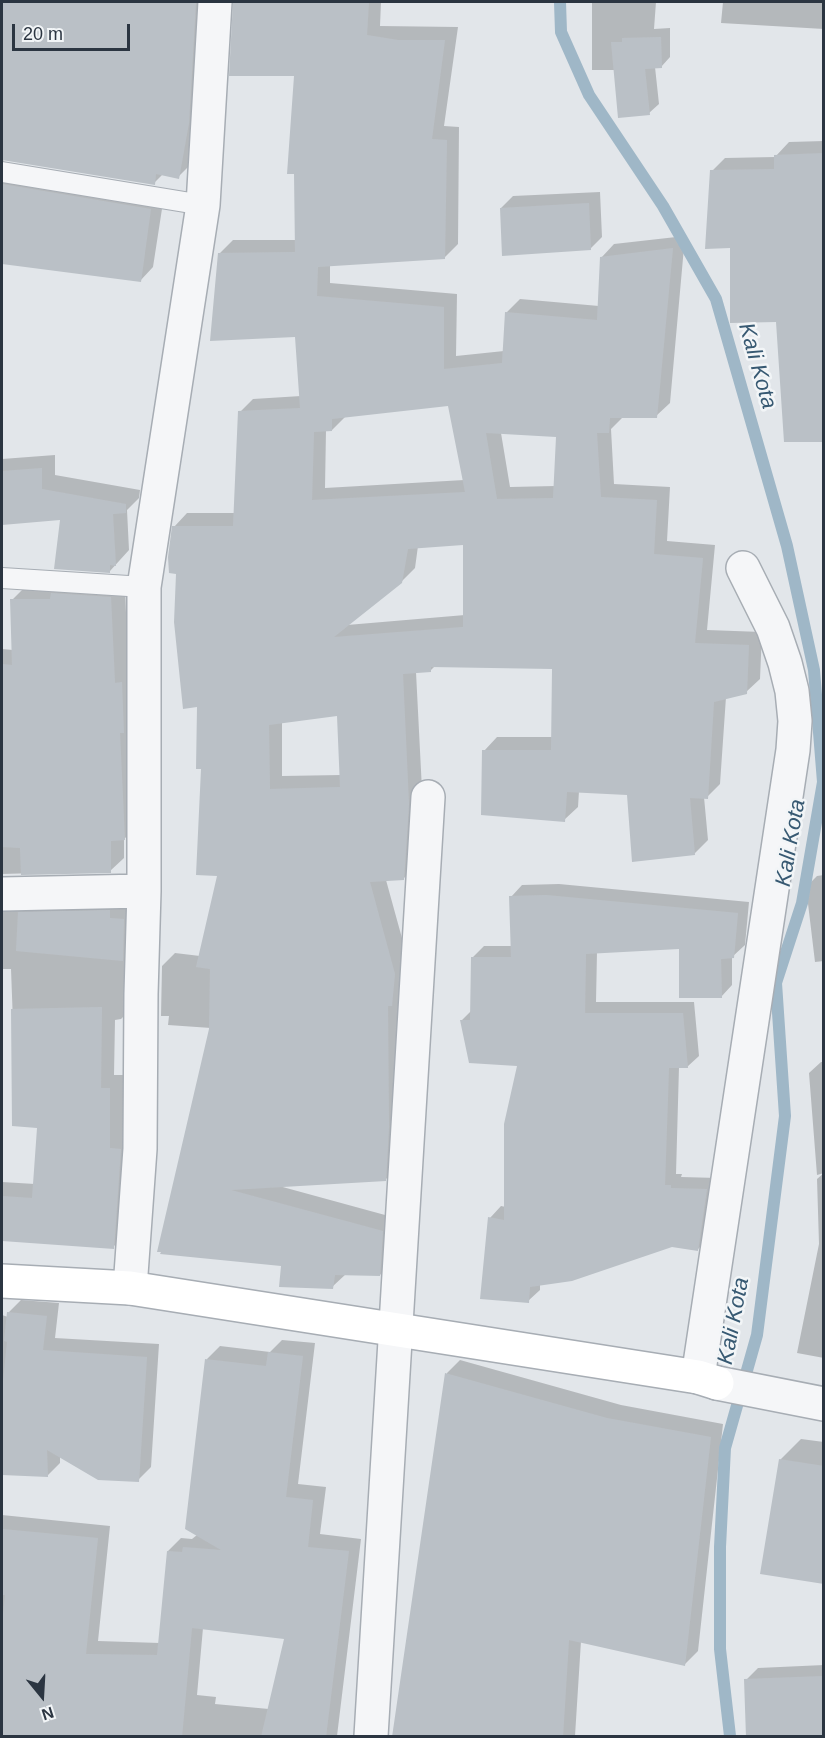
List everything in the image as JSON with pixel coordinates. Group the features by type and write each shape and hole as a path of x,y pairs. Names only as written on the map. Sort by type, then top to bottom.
{"street":[{"path":"130,1288 140,1149 144,891 144,587 203,205 215,2"},
{"path":"708,1380 795,721 792,691 785,663 773,628 743,568"},
{"path":"371,1737 428,797"},
{"path":"2,894 144,891"},
{"path":"2,1281 130,1288 708,1380 824,1404"}],"lane":[{"path":"2,172 203,205"},
{"path":"2,578 144,587"}],"building":[{"path":"2,2 196,2 189,123 179,179 156,174 155,185 2,160"},
{"path":"233,2 369,2 367,35 398,40 445,40 432,139 447,140 445,259 318,267 317,296 444,307 444,369 502,363 505,312 597,320 600,257 673,248 657,418 610,418 609,433 597,433 601,497 657,500 654,554 703,558 695,643 749,645 747,694 714,702 708,799 690,798 695,855 632,862 627,795 567,792 565,822 481,815 482,750 551,750 552,669 431,667 431,672 403,674 409,804 404,880 370,882 395,974 392,1006 388,1006 389,1127 386,1181 231,1190 383,1231 380,1276 335,1275 333,1289 279,1287 281,1266 157,1252 209,1029 210,969 196,967 217,876 196,875 201,769 196,769 197,707 183,709 174,622 176,574 169,573 168,557 172,526 233,526 238,411 300,408 295,337 210,341 218,253 295,252 294,174 287,174 294,76 229,76","holes":["448,406 465,492 312,500 314,432 332,431 332,419","486,433 556,437 553,498 497,499","463,545 463,627 334,637 402,583 408,549","337,716 340,787 270,789 269,725"]},
{"path":"661,37 662,68 645,69 650,115 618,118 611,42 622,42 622,38"},
{"path":"824,153 824,442 784,442 776,322 730,323 730,248 705,249 710,170 774,169 774,155"},
{"path":"2,184 151,209 141,282 2,264"},
{"path":"589,203 591,250 502,256 500,208"},
{"path":"42,468 42,489 126,504 126,513 113,514 116,566 110,565 110,573 54,569 60,520 2,525 2,471"},
{"path":"51,593 111,597 115,683 122,682 124,733 120,733 125,840 111,841 111,873 21,875 20,848 2,847 2,664 12,665 10,599 50,599"},
{"path":"546,895 738,913 734,958 721,959 722,998 679,998 679,949 586,954 585,1013 683,1013 688,1068 669,1068 665,1185 671,1185 671,1188 707,1189 698,1251 672,1247 572,1281 530,1287 529,1303 480,1299 488,1217 504,1220 504,1124 517,1066 469,1063 460,1020 470,1020 471,957 511,957 509,896"},
{"path":"110,910 110,918 124,919 123,961 16,951 18,912"},
{"path":"102,1007 101,1088 110,1088 110,1148 121,1149 114,1249 2,1241 2,1196 32,1198 37,1128 12,1126 11,1009"},
{"path":"7,1312 47,1316 43,1350 147,1357 139,1482 98,1480 47,1450 48,1477 2,1475 2,1392 7,1342 4,1341"},
{"path":"268,1352 303,1356 286,1497 313,1500 308,1547 349,1551 326,1737 261,1737 284,1639 192,1628 182,1737 2,1737 2,1625 5,1595 2,1595 2,1529 98,1538 86,1654 157,1655 167,1551 182,1552 183,1547 221,1550 185,1529 205,1359 266,1366"},
{"path":"445,1373 607,1418 711,1437 685,1666 569,1640 563,1737 392,1737"},
{"path":"779,1459 824,1466 824,1584 760,1574"},
{"path":"824,1676 824,1737 746,1737 744,1679"}],"waterway":[{"name":"Kali Kota","path":"560,2 561,32 589,95 663,206 716,299 787,546 814,670 823,782 802,903 776,983 785,1116 757,1335 725,1448 720,1547 720,1649 730,1736"}]}
